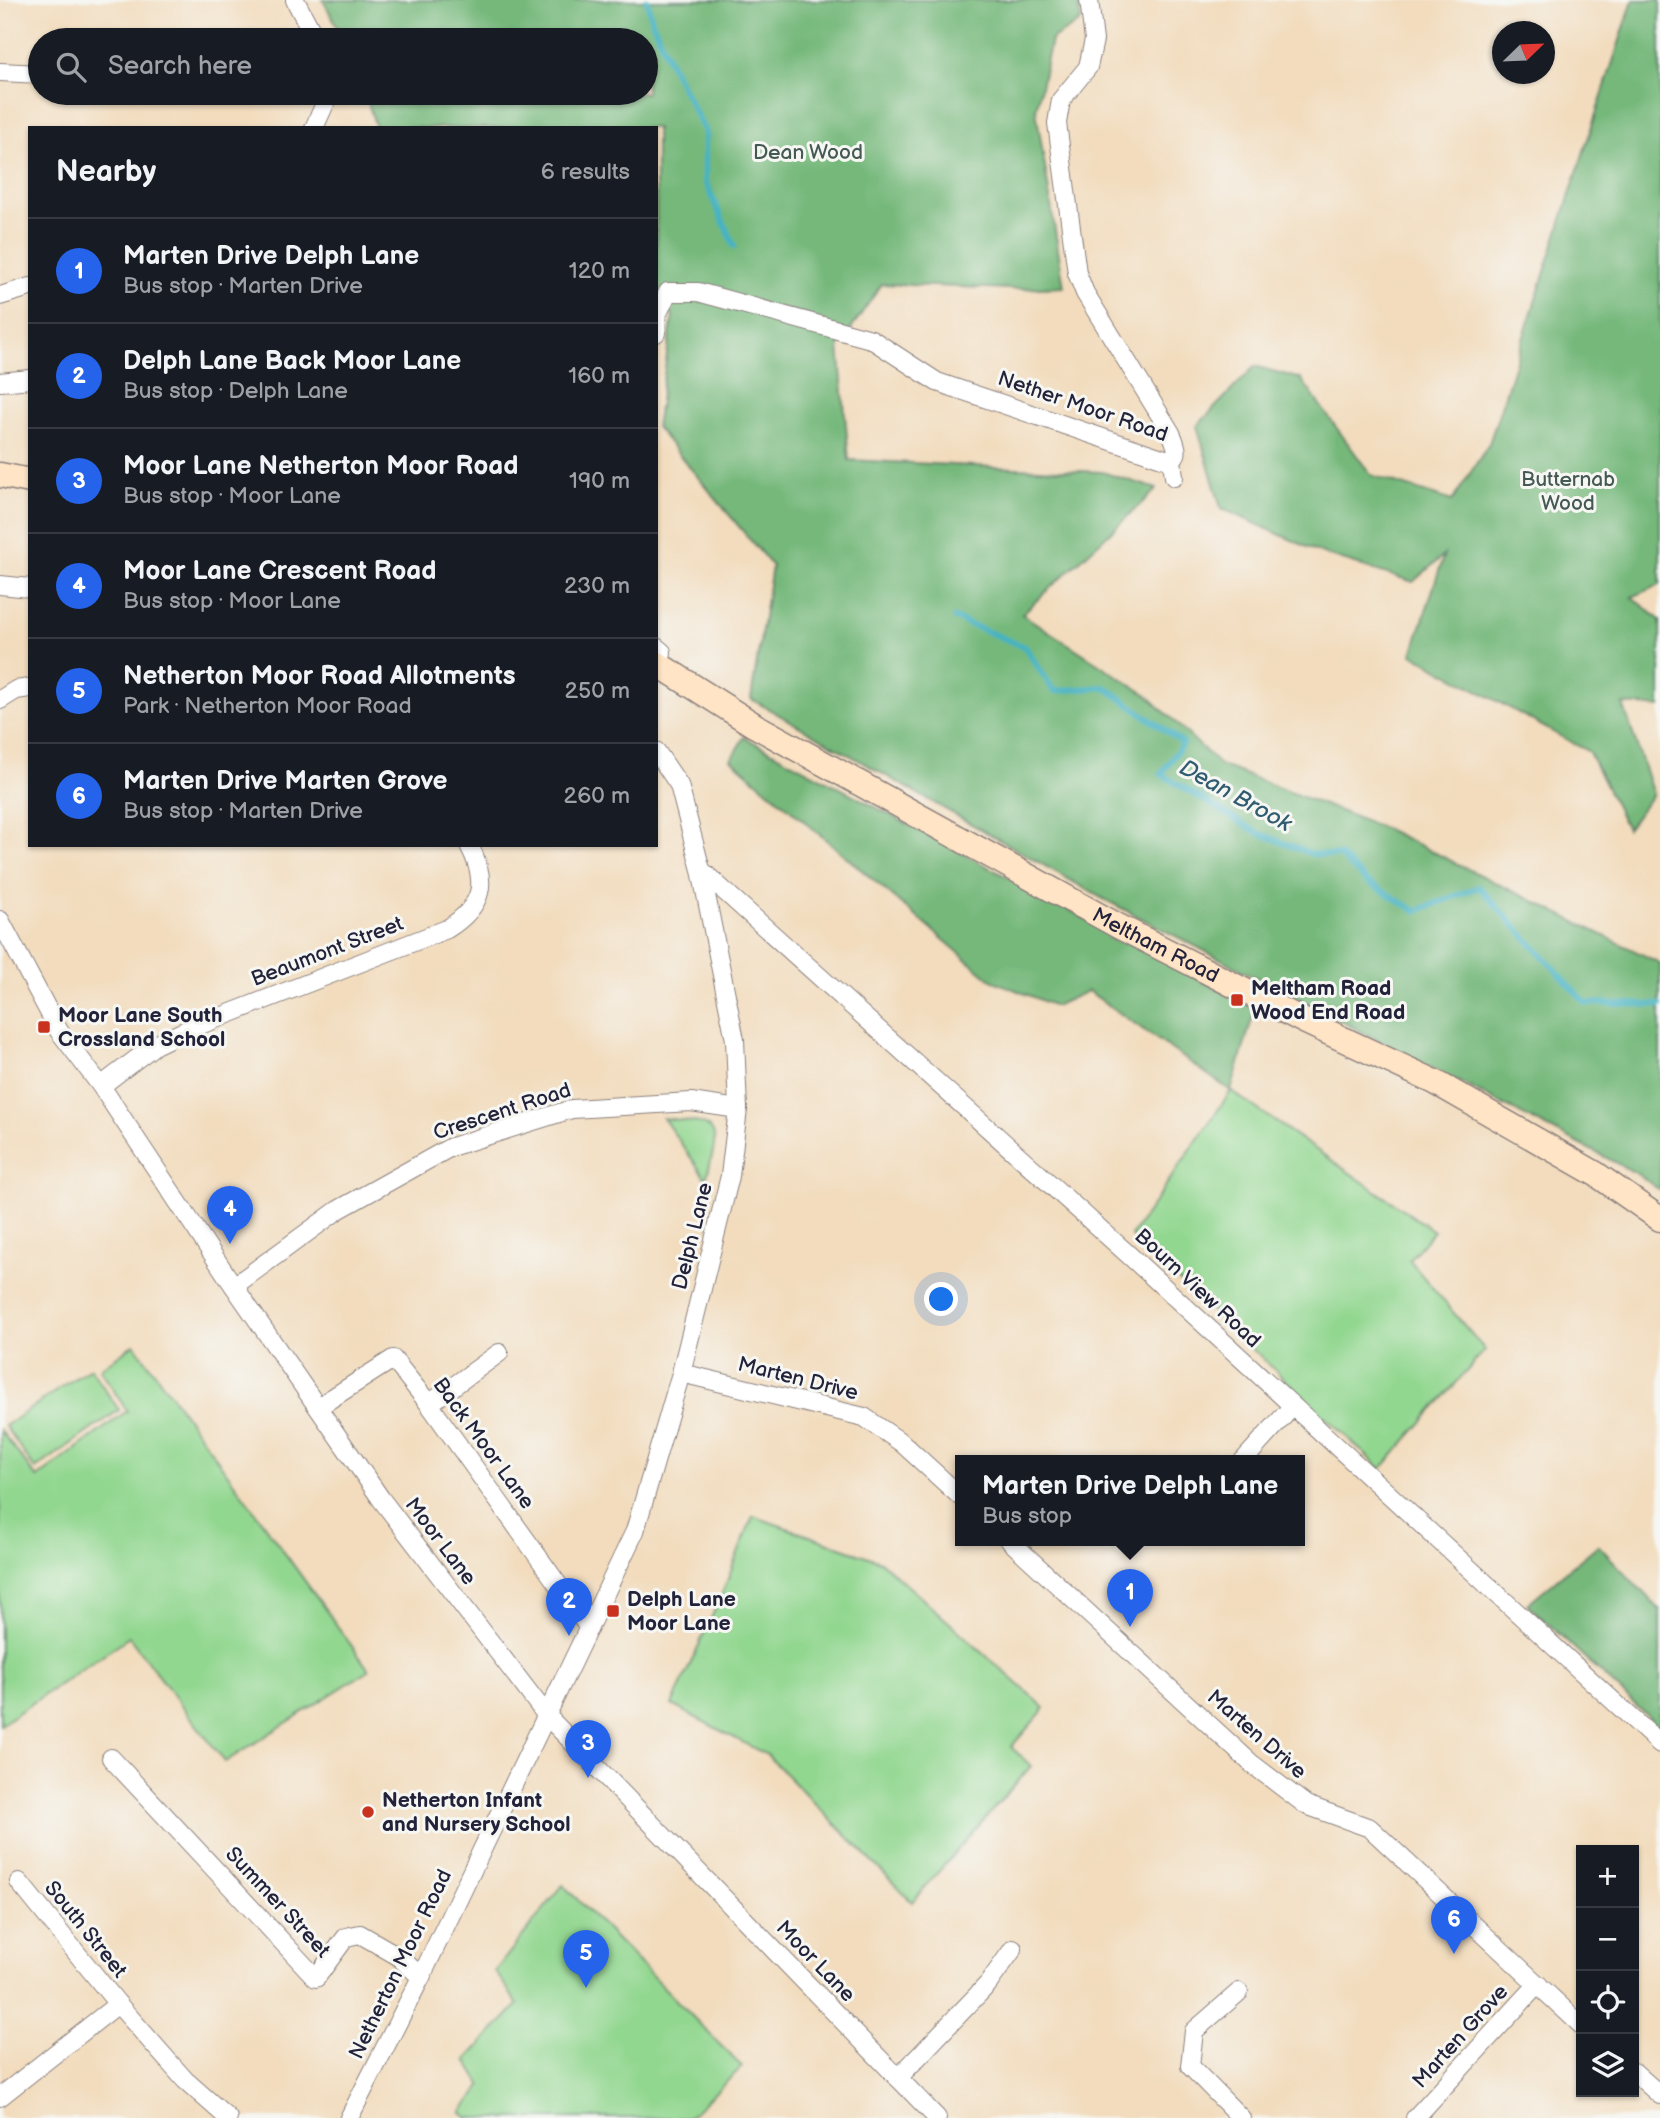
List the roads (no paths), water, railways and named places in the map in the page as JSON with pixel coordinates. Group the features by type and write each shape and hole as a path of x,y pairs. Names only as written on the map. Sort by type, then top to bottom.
{"main road":[{"path":"0,475 28,481"},
{"name":"Meltham Road","path":"658,659 754,725 1118,926 1304,1021 1436,1082 1596,1174 1660,1219"}],"street":[{"path":"295,0 310,28"},
{"name":"Nether Moor Road","path":"658,313 668,292 698,292 871,339 937,382 1173,468 1178,453 1171,433 1085,293 1077,273 1058,123 1061,100 1088,67 1094,40 1090,0"},
{"path":"0,72 28,73"},
{"path":"315,126 324,105"},
{"path":"0,296 28,288"},
{"path":"0,382 28,379"},
{"path":"0,585 28,588"},
{"path":"0,700 16,690 28,688"},
{"name":"Delph Lane","path":"547,1716 635,1531 681,1373 730,1176 738,1109 736,1040 701,870 679,785 658,754"},
{"name":"Beaumont Street","path":"101,1086 155,1045 183,1032 447,929 465,918 478,902 480,879 476,859 470,847"},
{"name":"Bourn View Road","path":"701,870 1130,1256 1660,1744"},
{"name":"Moor Lane","path":"0,920 5,941 59,1031 101,1086 234,1286 381,1499 547,1716 937,2118"},
{"name":"Crescent Road","path":"234,1286 338,1210 451,1147 572,1109 691,1102 738,1109"},
{"path":"429,1404 499,1353"},
{"name":"Back Moor Lane","path":"318,1408 393,1359 429,1404 589,1628"},
{"name":"Marten Drive","path":"681,1373 864,1417 902,1443 955,1491"},
{"path":"1248,1455 1292,1407"},
{"name":"Marten Drive","path":"1015,1546 1252,1764 1306,1805 1370,1828 1576,2020"},
{"name":"Netherton Moor Road","path":"349,2118 421,1977 547,1716"},
{"name":"Summer Street","path":"111,1758 316,1978 346,1937 360,1934 398,1956 421,1977"},
{"name":"South Street","path":"19,1882 118,2004 185,2080 228,2118"},
{"path":"898,2078 988,1984 1013,1949"},
{"name":"Marten Grove","path":"1415,2118 1538,1984"},
{"path":"1239,1992 1194,2031 1190,2066 1241,2118"},
{"name":"South Street","path":"0,2097 118,2004"},
{"path":"1639,2076 1660,2095"}],"waterway":[{"path":"647,0 655,28"},
{"path":"658,35 705,132 705,181 734,246"},
{"name":"Dean Brook","path":"954,618 1025,647 1054,691 1105,687 1183,743 1161,774 1258,833 1312,854 1340,856 1366,881 1416,911 1479,887 1586,1003 1660,1005"}],"place":[{"name":"Meltham Road Wood End Road","path":"1237,1000"},
{"name":"Moor Lane South Crossland School","path":"44,1027"},
{"name":"Moor Lane Crescent Road","path":"230,1244"},
{"name":"Delph Lane Moor Lane","path":"613,1611"},
{"name":"Marten Drive Delph Lane","path":"1130,1627"},
{"name":"Delph Lane Back Moor Lane","path":"569,1636"},
{"name":"Moor Lane Netherton Moor Road","path":"588,1778"},
{"name":"Netherton Infant and Nursery School","path":"368,1812"},
{"name":"Marten Drive Marten Grove","path":"1454,1954"},
{"name":"Netherton Moor Road Allotments","path":"586,1988"}],"park label":[{"name":"Dean Wood","path":"808,152"},
{"name":"Butternab Wood","path":"1568,491"}]}
